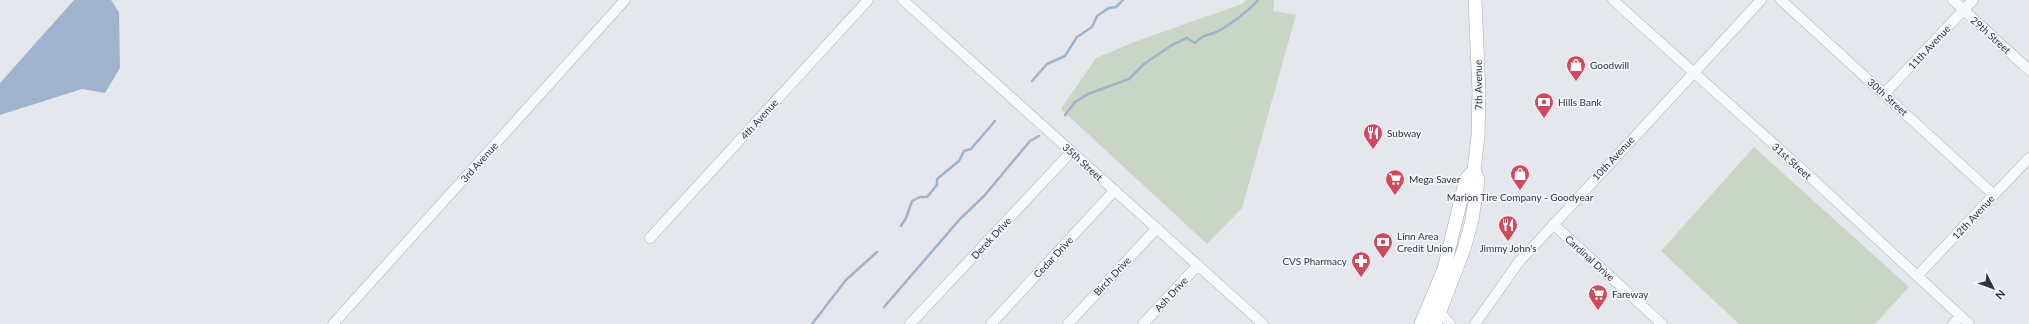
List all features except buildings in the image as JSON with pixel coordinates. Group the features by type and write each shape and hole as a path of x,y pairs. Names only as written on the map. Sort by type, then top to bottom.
{"main road":[{"name":"7th Avenue","path":"1437,318 1464,249 1472,220 1478,180 1474,170 1478,136 1475,0"},
{"name":"7th Avenue","path":"1422,324 1444,270 1466,179 1474,170"}],"street":[{"name":"3rd Avenue","path":"333,324 625,0"},
{"name":"4th Avenue","path":"650,238 868,0"},
{"name":"35th Street","path":"903,0 1263,324"},
{"name":"31st Street","path":"1613,0 1917,276 1957,320 1969,324"},
{"name":"10th Avenue","path":"1475,324 1518,262 1761,0"},
{"name":"30th Street","path":"1781,0 1994,195"},
{"name":"29th Street","path":"1953,0 2029,70"},
{"name":"11th Avenue","path":"1884,94 1973,0"},
{"name":"Derek Drive","path":"910,324 1072,152"},
{"name":"12th Avenue","path":"1917,276 2029,158"},
{"name":"Cedar Drive","path":"991,324 1115,190"},
{"name":"Cardinal Drive","path":"1552,224 1662,324"},
{"name":"Birch Drive","path":"1068,324 1157,228"},
{"name":"Ash Drive","path":"1144,324 1198,265"},
{"path":"1437,318 1450,324"}],"green space":[{"path":"1246,0 1274,0 1273,11 1296,15 1242,208 1207,244 1061,109 1096,58 1137,41 1242,4"},
{"path":"1754,147 1909,287 1875,324 1739,324 1661,251"}],"water":[{"path":"74,0 111,0 119,12 120,68 105,93 82,89 0,115 0,83"}],"waterway":[{"path":"1032,81 1047,64 1065,56 1077,37 1092,27 1097,16 1109,8 1116,7 1123,0"},
{"path":"1065,115 1075,102 1088,94 1129,79 1144,64 1172,45 1187,38 1195,43 1202,37 1225,27 1244,14 1258,0"},
{"path":"901,226 906,218 912,201 920,197 927,197 937,185 937,179 959,161 964,151 971,149 995,121"},
{"path":"884,307 960,219 984,196 1030,141 1039,136"},
{"path":"812,324 846,280 877,252"}],"place":[{"name":"Goodwill","path":"1576,82"},
{"name":"Hills Bank","path":"1544,119"},
{"name":"Subway","path":"1373,150"},
{"name":"Marion Tire Company - Goodyear","path":"1520,191"},
{"name":"Mega Saver","path":"1395,196"},
{"name":"Jimmy John's","path":"1508,242"},
{"name":"Linn Area Credit Union","path":"1383,259"},
{"name":"CVS Pharmacy","path":"1361,278"},
{"name":"Fareway","path":"1598,311"}]}
